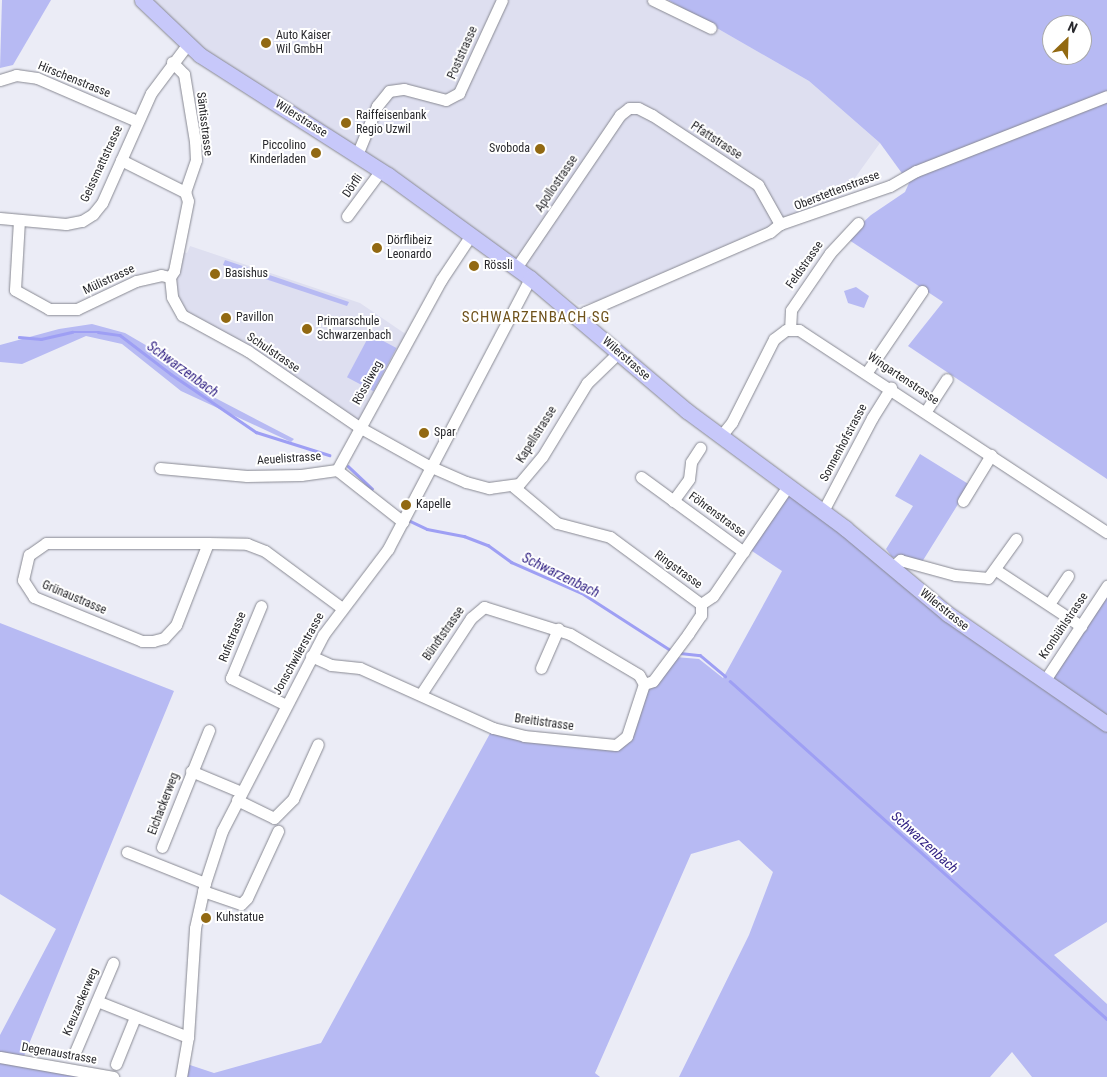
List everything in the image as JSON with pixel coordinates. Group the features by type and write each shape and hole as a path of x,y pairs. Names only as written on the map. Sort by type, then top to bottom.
{"main road":[{"name":"Wilerstrasse","path":"142,0 187,45 381,170 530,278 720,437 823,511 972,632 1107,724"}],"street":[{"name":"Poststrasse","path":"357,155 377,106 389,91 404,89 446,100 459,93 502,0"},
{"path":"654,0 711,28"},
{"name":"Geissmattstrasse","path":"0,218 66,224 89,218 102,202 151,93 172,62 187,45"},
{"name":"Säntisstrasse","path":"172,62 184,74 195,141 196,160 185,192"},
{"name":"Hirschenstrasse","path":"0,80 16,74 31,76 137,121"},
{"name":"Oberstettenstrasse","path":"580,318 585,312 770,232 780,224 890,186 916,170 1107,96"},
{"name":"Pfattstrasse","path":"620,115 628,108 638,108 753,181 766,193 780,224"},
{"name":"Apollostrasse","path":"516,268 620,115"},
{"path":"120,160 185,192"},
{"name":"Dörfli","path":"347,216 381,170"},
{"name":"Schulstrasse","path":"185,192 185,216 174,271 170,277 172,297 182,315 248,351 359,428 431,467"},
{"name":"Mülistrasse","path":"19,220 15,290 49,309 77,309 136,281 161,275 170,277"},
{"name":"Feldstrasse","path":"790,330 790,313 804,290 830,253 858,223"},
{"name":"Rössliweg","path":"337,470 440,280 471,234"},
{"name":"Jonschwilerstrasse","path":"181,1077 188,1037 196,928 204,887 239,796 311,656 342,608 370,575 403,522 530,278"},
{"path":"867,372 922,291"},
{"path":"720,437 732,422 771,342 781,332 790,330"},
{"name":"Wingartenstrasse","path":"790,330 805,332 1107,532"},
{"name":"Kapellstrasse","path":"514,487 538,463 587,383 619,352"},
{"path":"926,411 947,379"},
{"name":"Sonnenhofstrasse","path":"823,511 872,418 891,388"},
{"name":"Föhrenstrasse","path":"673,501 689,479 691,462 700,448"},
{"path":"963,501 992,455"},
{"path":"431,467 480,486 514,487"},
{"name":"Aeuelistrasse","path":"160,468 247,476 301,475 337,470 403,522"},
{"name":"Föhrenstrasse","path":"641,477 744,552"},
{"name":"Ringstrasse","path":"514,487 557,523 610,537 701,604 711,599 788,486"},
{"path":"992,574 1016,539"},
{"name":"Grünaustrasse","path":"208,544 176,625 164,638 153,642 142,641 34,597 23,580 29,555 46,543 208,544 256,547 342,608"},
{"path":"892,567 900,560 955,575 992,574 1050,604 1081,626"},
{"path":"1050,604 1068,576"},
{"name":"Kronbühlstrasse","path":"1045,680 1107,586"},
{"path":"644,684 653,681 672,657 699,617 701,604"},
{"name":"Rufistrasse","path":"261,606 231,678 286,705"},
{"name":"Bündtstrasse","path":"422,694 450,648 481,608 497,609 558,629 639,675 644,684"},
{"path":"541,668 558,629"},
{"name":"Breitistrasse","path":"311,656 331,665 360,668 422,694 470,720 493,728 524,736 611,746 620,743 627,736 644,684"},
{"name":"Eichackerweg","path":"162,846 209,730"},
{"path":"191,771 239,796 274,818 293,799 318,744"},
{"path":"127,852 242,904 247,898 278,831"},
{"name":"Kreuzackerweg","path":"75,1052 113,963"},
{"path":"97,1001 188,1037"},
{"path":"116,1064 135,1017"},
{"name":"Degenaustrasse","path":"0,1057 114,1077"}],"shaded area":[{"path":"2,0 51,0 13,65 0,68"},
{"path":"142,0 668,0 809,81 880,143 842,196 595,302 578,305 524,265 516,268 263,96"},
{"path":"668,0 1107,0 1107,479 908,346 943,302 846,238 871,215 905,192 909,183 880,143 809,81"},
{"name":"Primarschule Schwarzenbach","path":"190,246 360,303 407,335 376,394 357,422 192,317 179,305 175,281 183,252 187,253"},
{"path":"225,260 349,302 347,306 223,265"},
{"path":"856,287 869,296 864,308 848,303 844,291"},
{"path":"92,324 125,333 173,361 200,390 294,439 291,442 181,391 122,344 86,336 22,364 0,362 0,345 59,329"},
{"path":"370,334 396,348 373,391 347,377"},
{"path":"920,454 970,485 922,562 892,557 886,549 913,506 895,496"},
{"path":"791,494 1046,687 1107,594 1107,922 1054,955 1107,1004 1107,1077 1032,1077 1012,1052 990,1077 679,1077 749,935 773,872 739,840 691,854 595,1073 600,1077 181,1077 184,1063 214,1073 321,1043 493,728 616,745 650,686 675,657 699,659 723,678 782,571 749,549 786,495"},
{"path":"0,623 174,691 22,1061 113,1077 0,1077 0,1035 56,929 0,894"}],"waterway":[{"name":"Schwarzenbach","path":"19,337 41,339 72,332 98,332 120,335 171,374 256,432 329,455"},
{"name":"Schwarzenbach","path":"348,466 372,488"},
{"name":"Schwarzenbach","path":"408,520 427,529 464,536 488,545 511,562 582,593 672,651"},
{"name":"Schwarzenbach","path":"680,653 700,655 725,676"},
{"name":"Schwarzenbach","path":"730,681 1107,1019"}],"place":[{"name":"Auto Kaiser Wil GmbH","path":"266,43"},
{"name":"Raiffeisenbank Regio Uzwil","path":"346,123"},
{"name":"Svoboda","path":"540,149"},
{"name":"Piccolino Kinderladen","path":"316,153"},
{"name":"Dörflibeiz Leonardo","path":"377,248"},
{"name":"Rössli","path":"474,266"},
{"name":"Basishus","path":"215,274"},
{"name":"Pavillon","path":"226,318"},
{"name":"Primarschule Schwarzenbach","path":"307,329"},
{"name":"Spar","path":"424,433"},
{"name":"Kapelle","path":"406,505"},
{"name":"Kuhstatue","path":"206,918"}],"district":[{"name":"SCHWARZENBACH SG","path":"536,318"}]}
